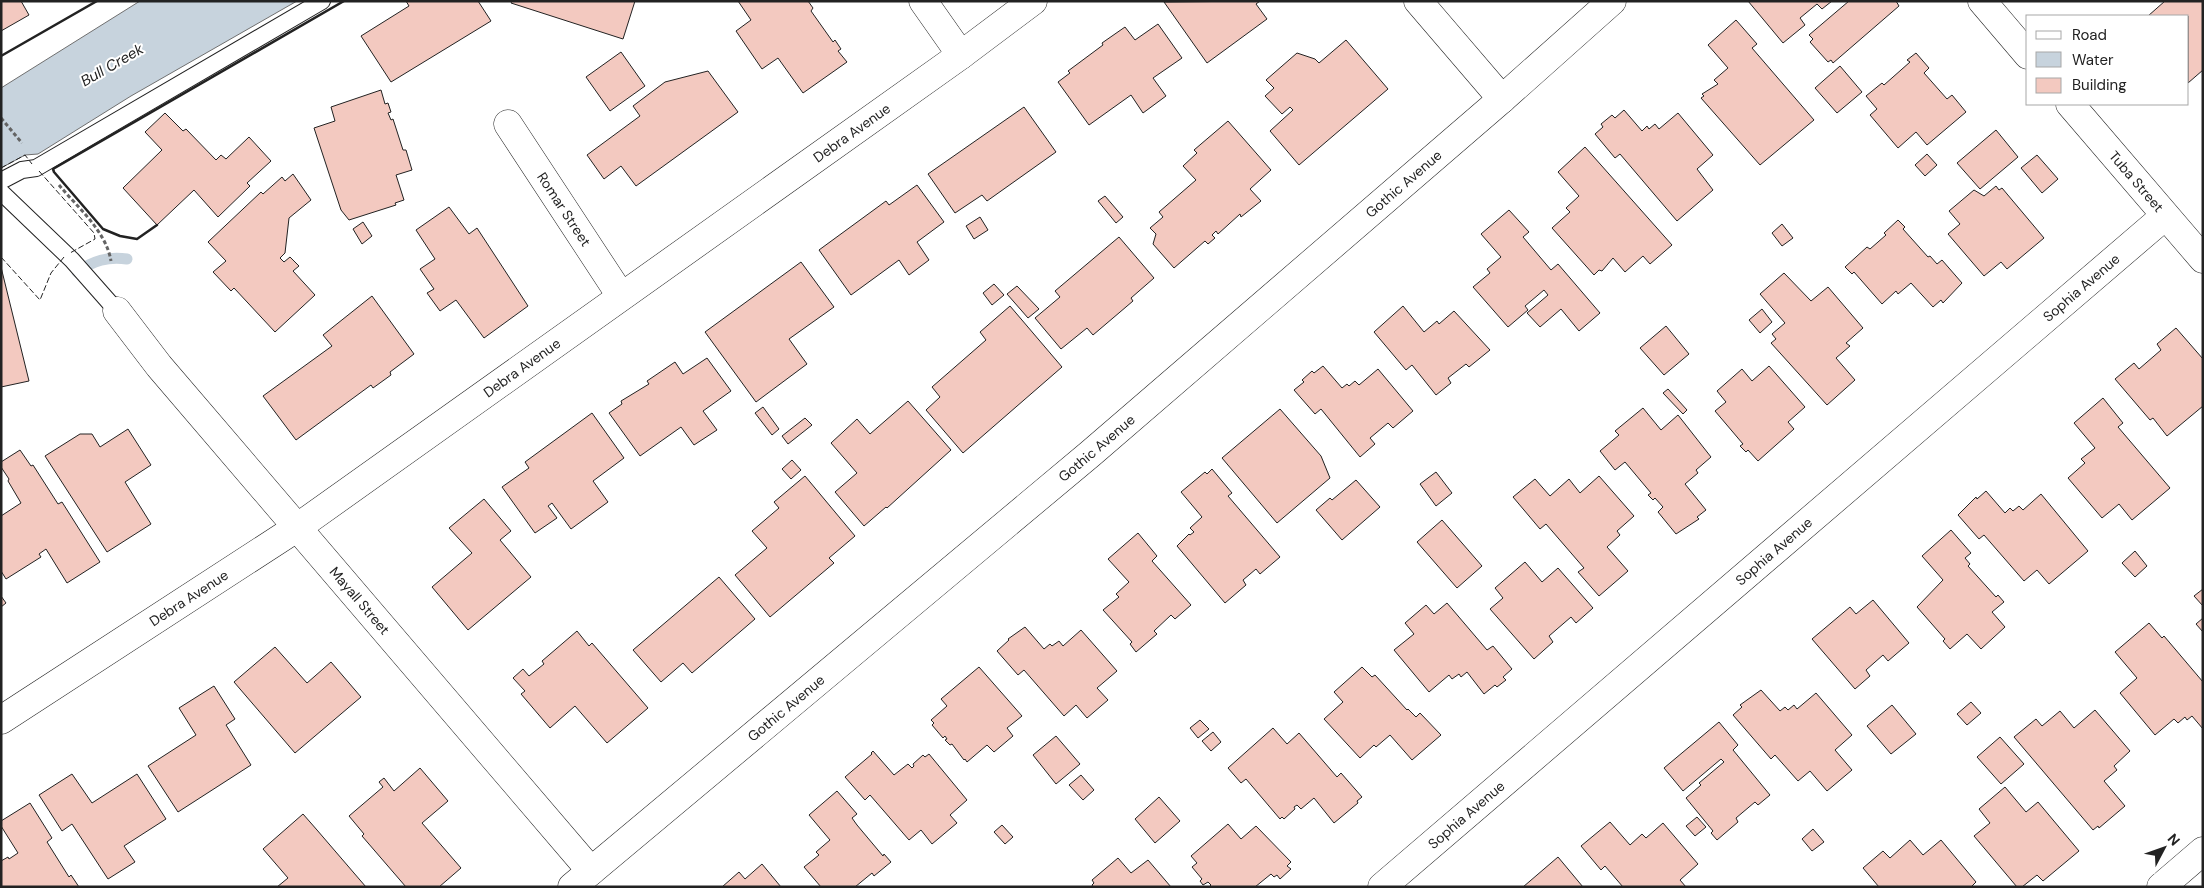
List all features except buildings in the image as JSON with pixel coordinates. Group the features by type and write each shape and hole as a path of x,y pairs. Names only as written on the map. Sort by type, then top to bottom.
{"street":[{"path":"922,1 961,55"},
{"name":"Debra Avenue","path":"1,720 298,527 961,55 1033,1"},
{"path":"1418,1 1502,99"},
{"name":"Gothic Avenue","path":"590,881 1090,454 1502,99 1612,1"},
{"path":"1982,1 2026,53"},
{"name":"Tuba Street","path":"2071,105 2203,259"},
{"name":"Romar Street","path":"508,124 621,296"},
{"name":"Sophia Avenue","path":"1382,887 2165,216"},
{"name":"Mayall Street","path":"117,311 160,366 298,527 590,881"},
{"path":"2161,887 2203,851"}],"lane":[{"path":"1,181 22,170 36,168 39,163 322,1"},
{"path":"1,192 77,264 117,311"}],"path":[{"path":"1,118 100,232 109,252 117,311"}],"water":[{"name":"Bull Creek","path":"140,1 297,1 131,96 38,154 25,155 1,168 1,88"}],"waterway":[{"path":"77,272 101,260 113,258 127,259"}],"fence":[{"path":"1,168 25,155 32,164"},
{"path":"39,171 94,233 95,239 70,253"},
{"path":"1,257 40,300 51,273 64,257"}],"wall":[{"path":"1,56 97,1"},
{"path":"157,225 137,239 120,236 103,229 53,169 344,1"}]}
